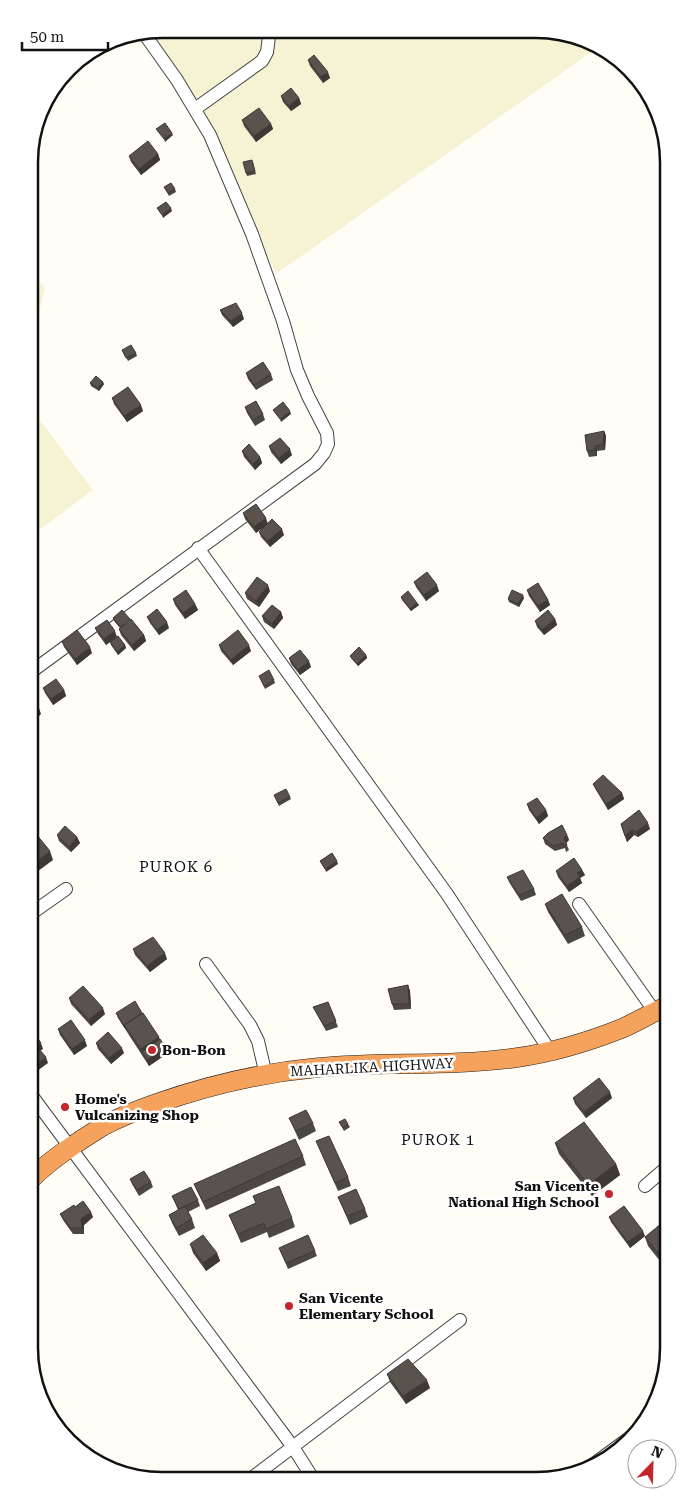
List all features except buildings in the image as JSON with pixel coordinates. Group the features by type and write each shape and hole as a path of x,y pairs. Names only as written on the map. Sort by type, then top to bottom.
{"highway":[{"name":"MAHARLIKA HIGHWAY","path":"38,1172 71,1147 104,1126 138,1110 204,1088 266,1074 313,1068 474,1062 514,1058 550,1051 591,1039 624,1027 659,1010"}],"street":[{"path":"194,109 262,62 267,52 269,38"},
{"path":"38,667 315,464 324,454 328,444 327,433 297,370 252,234 210,135 177,80 148,39"},
{"path":"198,548 447,894 550,1051"},
{"path":"38,910 66,889"},
{"path":"579,904 659,1003"},
{"path":"206,964 250,1025 258,1040 266,1074"},
{"path":"38,1104 293,1448 309,1472"},
{"path":"645,1186 659,1174"},
{"path":"260,1472 460,1320"}],"shaded area":[{"path":"150,38 543,38 575,44 593,51 276,274 198,108"},
{"path":"38,280 45,289 38,316"},
{"path":"38,418 93,490 38,531"}],"place":[{"name":"Bon-Bon","path":"152,1050"},
{"name":"Home's Vulcanizing Shop","path":"65,1107"},
{"name":"San Vicente National High School","path":"609,1194"},
{"name":"San Vicente Elementary School","path":"289,1306"}],"district":[{"name":"PUROK 6","path":"176,867"},
{"name":"PUROK 1","path":"438,1140"}]}
